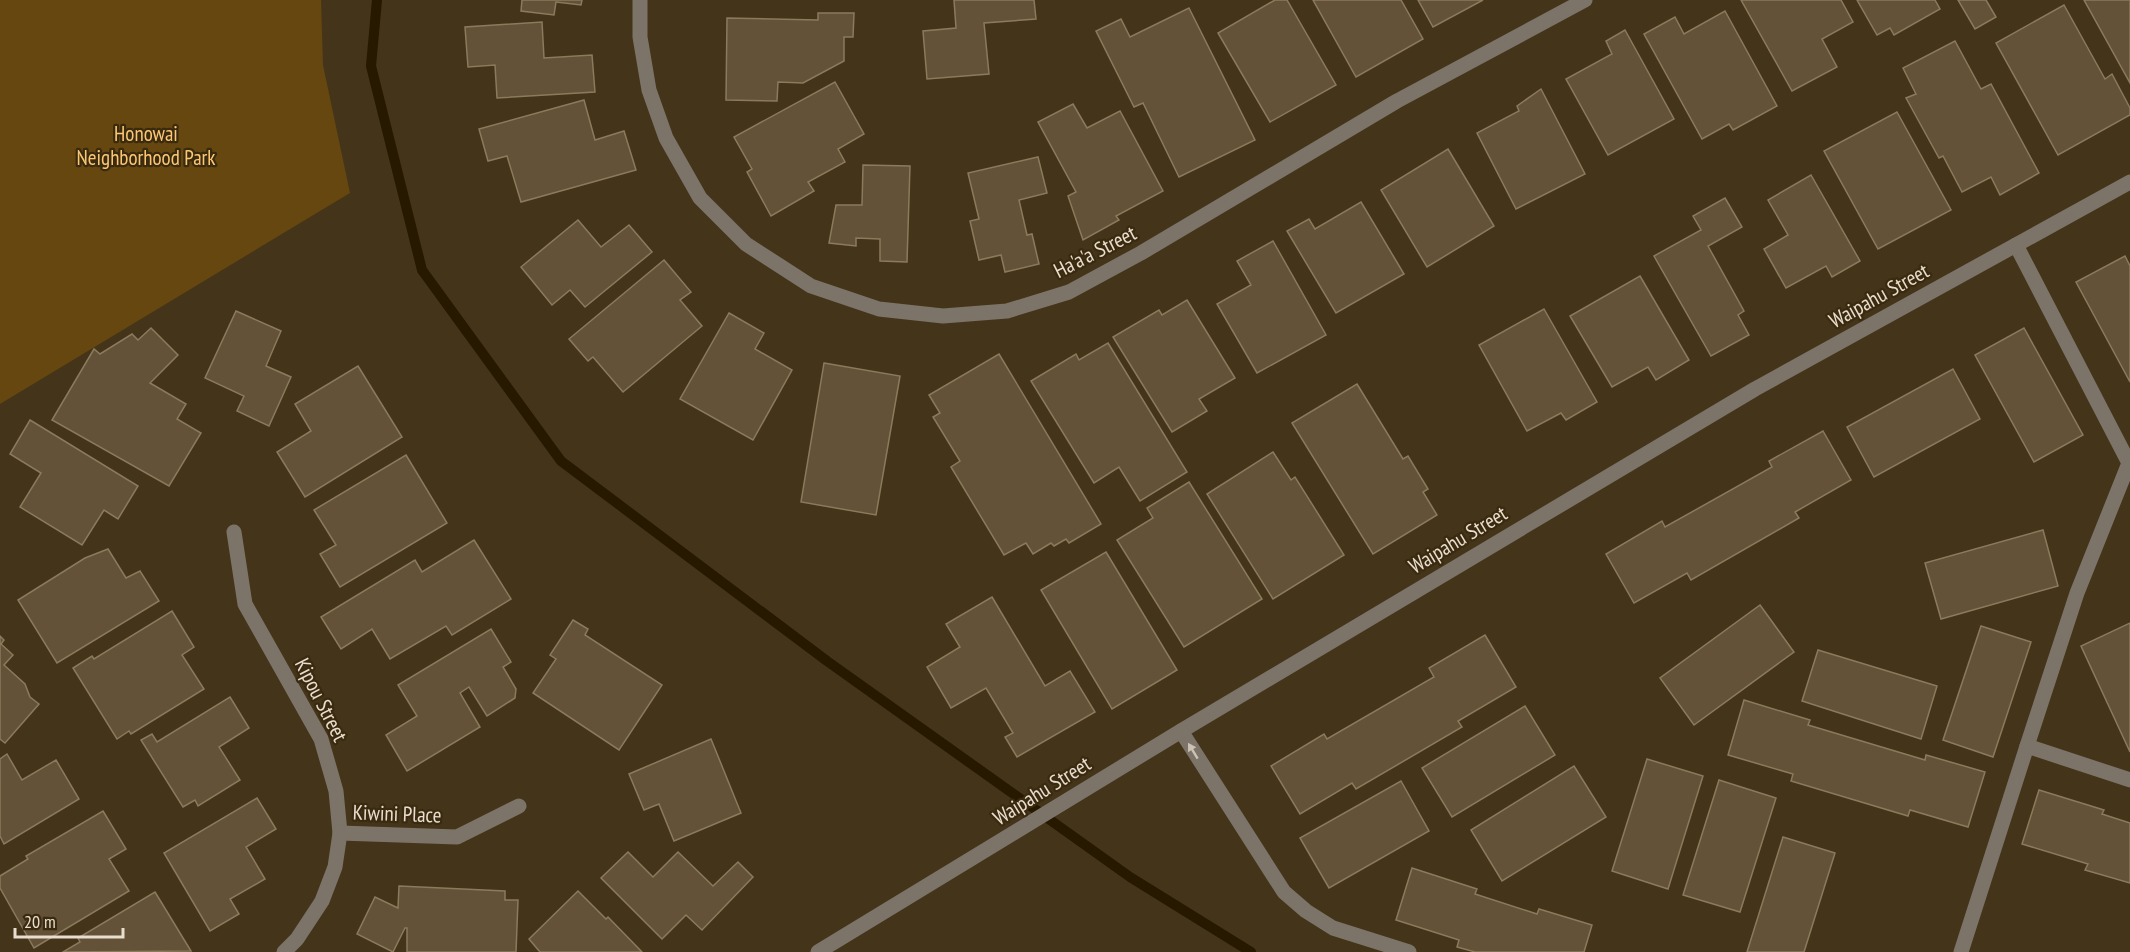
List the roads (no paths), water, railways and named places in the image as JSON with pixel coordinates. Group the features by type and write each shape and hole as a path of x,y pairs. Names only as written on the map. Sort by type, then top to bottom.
{"street":[{"name":"Ha'a'a Street","path":"640,0 640,37 649,90 666,138 700,198 746,244 811,286 879,309 943,316 1007,311 1069,292 1141,253 1397,101 1585,0"},
{"name":"Waipahu Street","path":"818,952 1181,731 1755,388 2130,182"},
{"path":"1961,952 2077,593 2129,464 2016,245"},
{"name":"Kipou Street","path":"234,532 245,604 321,739 336,791 340,833 335,867 322,902 297,939 284,952"},
{"path":"1181,731 1284,892 1306,911 1333,928 1409,952"},
{"path":"2027,746 2130,780"},
{"name":"Kiwini Place","path":"340,833 457,837 519,806"}],"waterway":[{"path":"377,0 371,66 422,270 561,461 827,661 1130,877 1251,952"}],"park label":[{"name":"Honowai Neighborhood Park","path":"146,146"}]}
